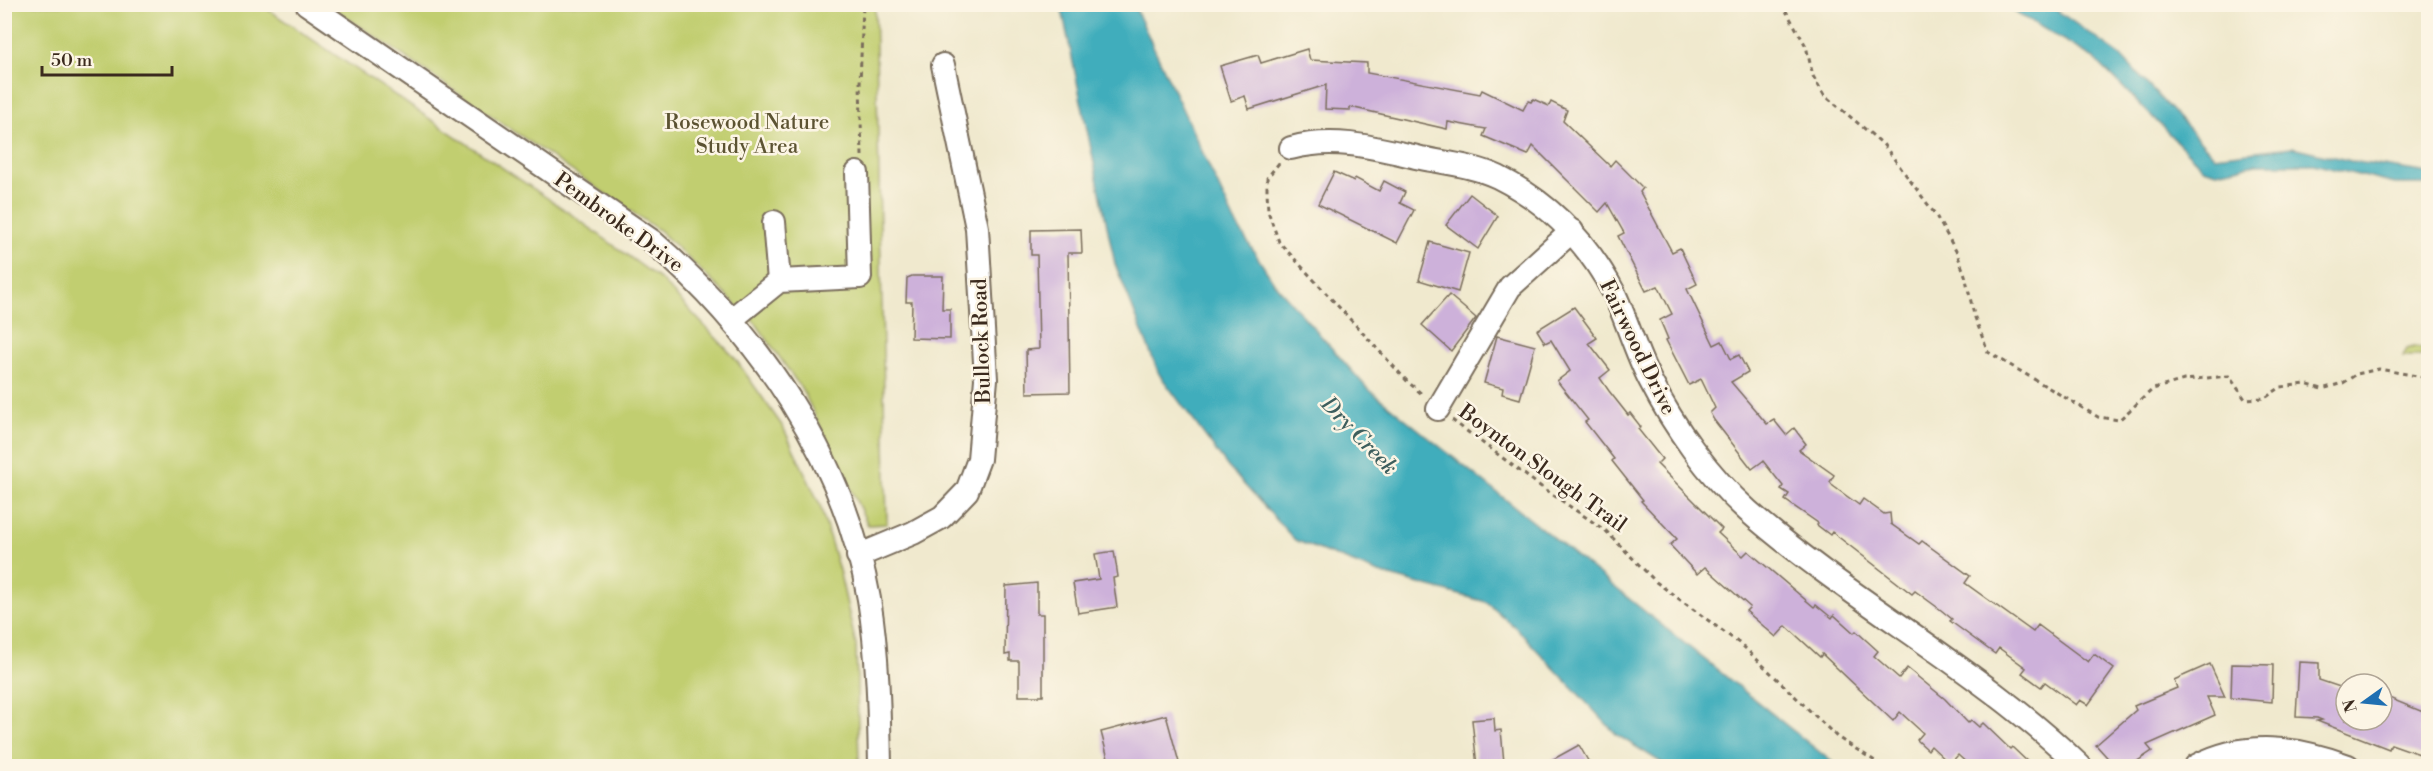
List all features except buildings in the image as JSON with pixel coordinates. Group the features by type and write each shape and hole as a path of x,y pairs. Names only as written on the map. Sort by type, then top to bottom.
{"street":[{"name":"Pembroke Drive","path":"307,4 652,241 688,272 732,319 771,369 815,443 845,514 858,556 874,636 880,766"},
{"name":"Bullock Road","path":"858,556 913,533 942,517 967,491 979,459 986,380 977,228 943,65"},
{"name":"Fairwood Drive","path":"1291,148 1314,141 1365,145 1495,176 1545,206 1572,231 1594,260 1613,292 1650,380 1674,422 1708,469 1746,509 1792,547 2022,715 2080,766"},
{"path":"732,319 779,281 860,277 859,166"},
{"path":"774,222 779,281"},
{"path":"1438,409 1510,287 1572,231"},
{"path":"2196,766 2233,752 2257,748 2285,749 2323,757 2348,766"}],"path":[{"path":"859,166 863,4"},
{"path":"1779,4 1806,46 1813,76 1824,95 1883,144 1935,214 1956,251 1965,275 1974,315 1988,352 2068,401 2098,417 2119,420 2153,389 2184,380 2229,376 2245,399 2265,398 2281,387 2305,384 2322,389 2343,383 2357,374 2379,369 2428,378"},
{"name":"Boynton Slough Trail","path":"1291,148 1267,178 1268,211 1279,242 1407,381 1438,409 1540,486 1606,531 1656,582 1743,646 1837,737 1883,766"}],"green space":[{"path":"4,5 261,5 568,212 661,280 734,357 783,427 820,505 840,574 856,645 859,766 5,766"},
{"name":"Rosewood Nature Study Area","path":"329,5 875,5 887,524 868,525 803,391 757,325 660,231"},
{"path":"2414,347 2428,349 2428,356 2403,356 2407,349"}],"water":[{"name":"Dry Creek","path":"1061,5 1134,5 1235,222 1274,283 1367,388 1837,766 1667,766 1617,735 1517,629 1486,602 1379,573 1295,540 1228,467 1159,374 1115,264"},
{"path":"2003,5 2049,5 2120,55 2214,156 2292,147 2351,161 2428,173 2428,184 2395,184 2313,164 2256,164 2217,172 2203,168 2094,58"}]}
